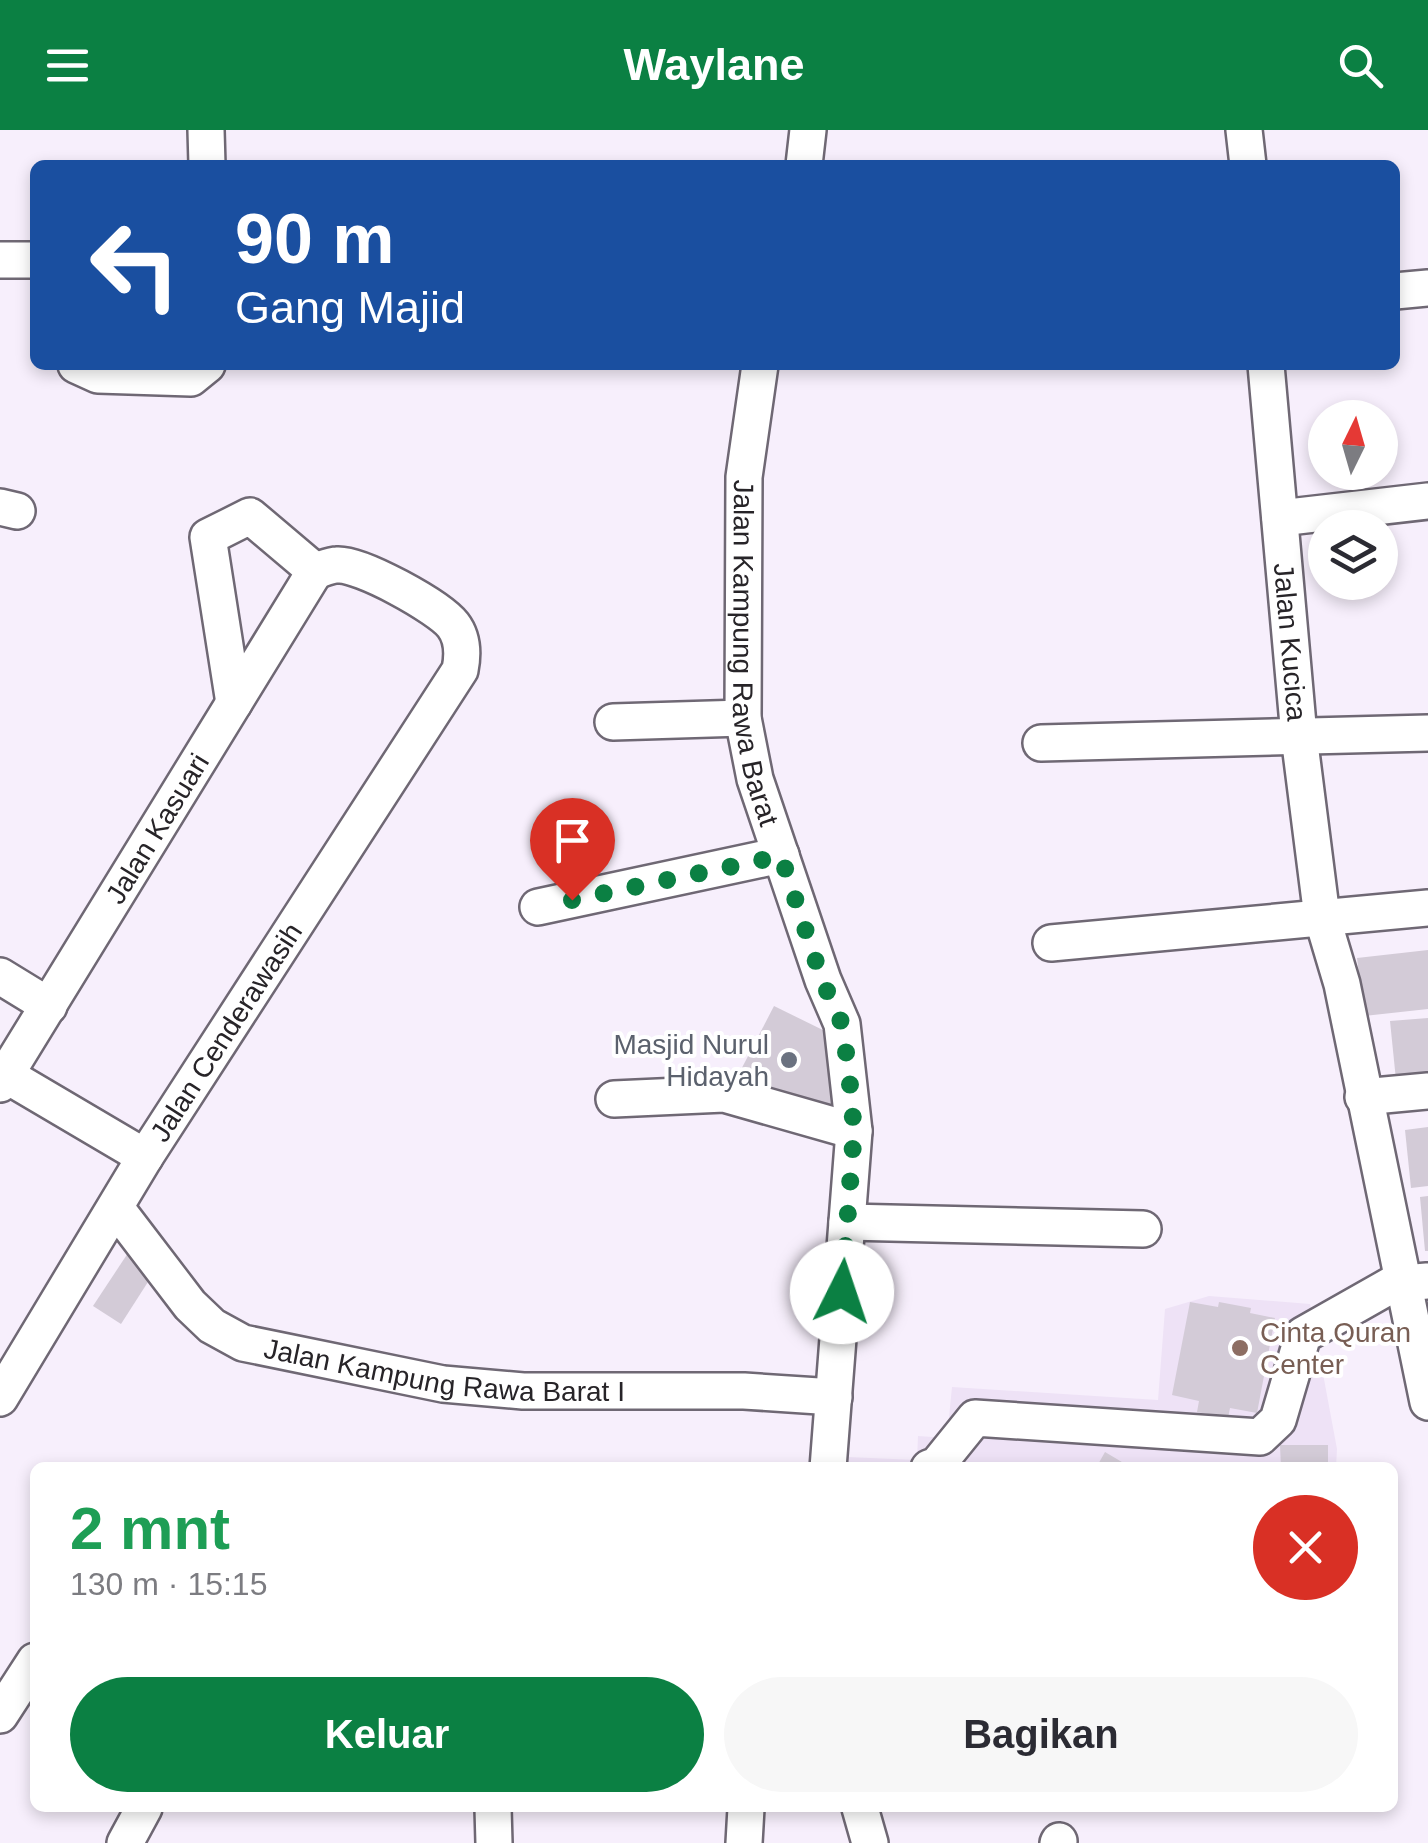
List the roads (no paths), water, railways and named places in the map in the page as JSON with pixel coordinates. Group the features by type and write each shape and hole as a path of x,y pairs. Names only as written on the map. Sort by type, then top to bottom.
{"street":[{"path":"206,130 207,160"},
{"path":"805,160 808,130"},
{"path":"1244,130 1247,160"},
{"path":"0,260 30,260"},
{"path":"1400,291 1428,288"},
{"path":"87,370 98,375 191,378 201,370"},
{"name":"Jalan Kampung Rawa Barat","path":"759,370 744,477 744,718 755,778 822,980 842,1024 854,1131 828,1462"},
{"name":"Jalan Kucica","path":"1266,370 1299,736 1322,917 1342,984 1363,1097 1416,1282 1428,1402"},
{"path":"1280,518 1428,502"},
{"path":"234,703 208,536 250,516 315,571"},
{"name":"Jalan Cenderawasih","path":"0,1398 145,1157 460,670 463,652 454,625 428,605 379,576 339,564 315,571"},
{"name":"Jalan Kasuari","path":"3,1079 23,989 234,703 315,571"},
{"path":"613,722 744,718"},
{"path":"1041,743 1428,733"},
{"path":"538,907 781,856"},
{"path":"1051,944 1428,908"},
{"path":"3,1079 145,1157"},
{"path":"1363,1097 1428,1091"},
{"path":"614,1099 724,1094 854,1131"},
{"name":"Jalan Kampung Rawa Barat I","path":"116,1208 190,1306 212,1326 243,1342 442,1384 523,1391 744,1391 834,1396"},
{"path":"847,1222 1143,1229"},
{"path":"938,1462 974,1418 1260,1437 1278,1420 1303,1334 1392,1284 1416,1282"},
{"path":"0,1716 23,1673"},
{"path":"492,1812 494,1843"},
{"path":"744,1843 746,1812"},
{"path":"861,1812 870,1843"}],"place":[{"name":"Masjid Nurul Hidayah","path":"789,1060"},
{"name":"Cinta Quran Center","path":"1240,1348"}]}
